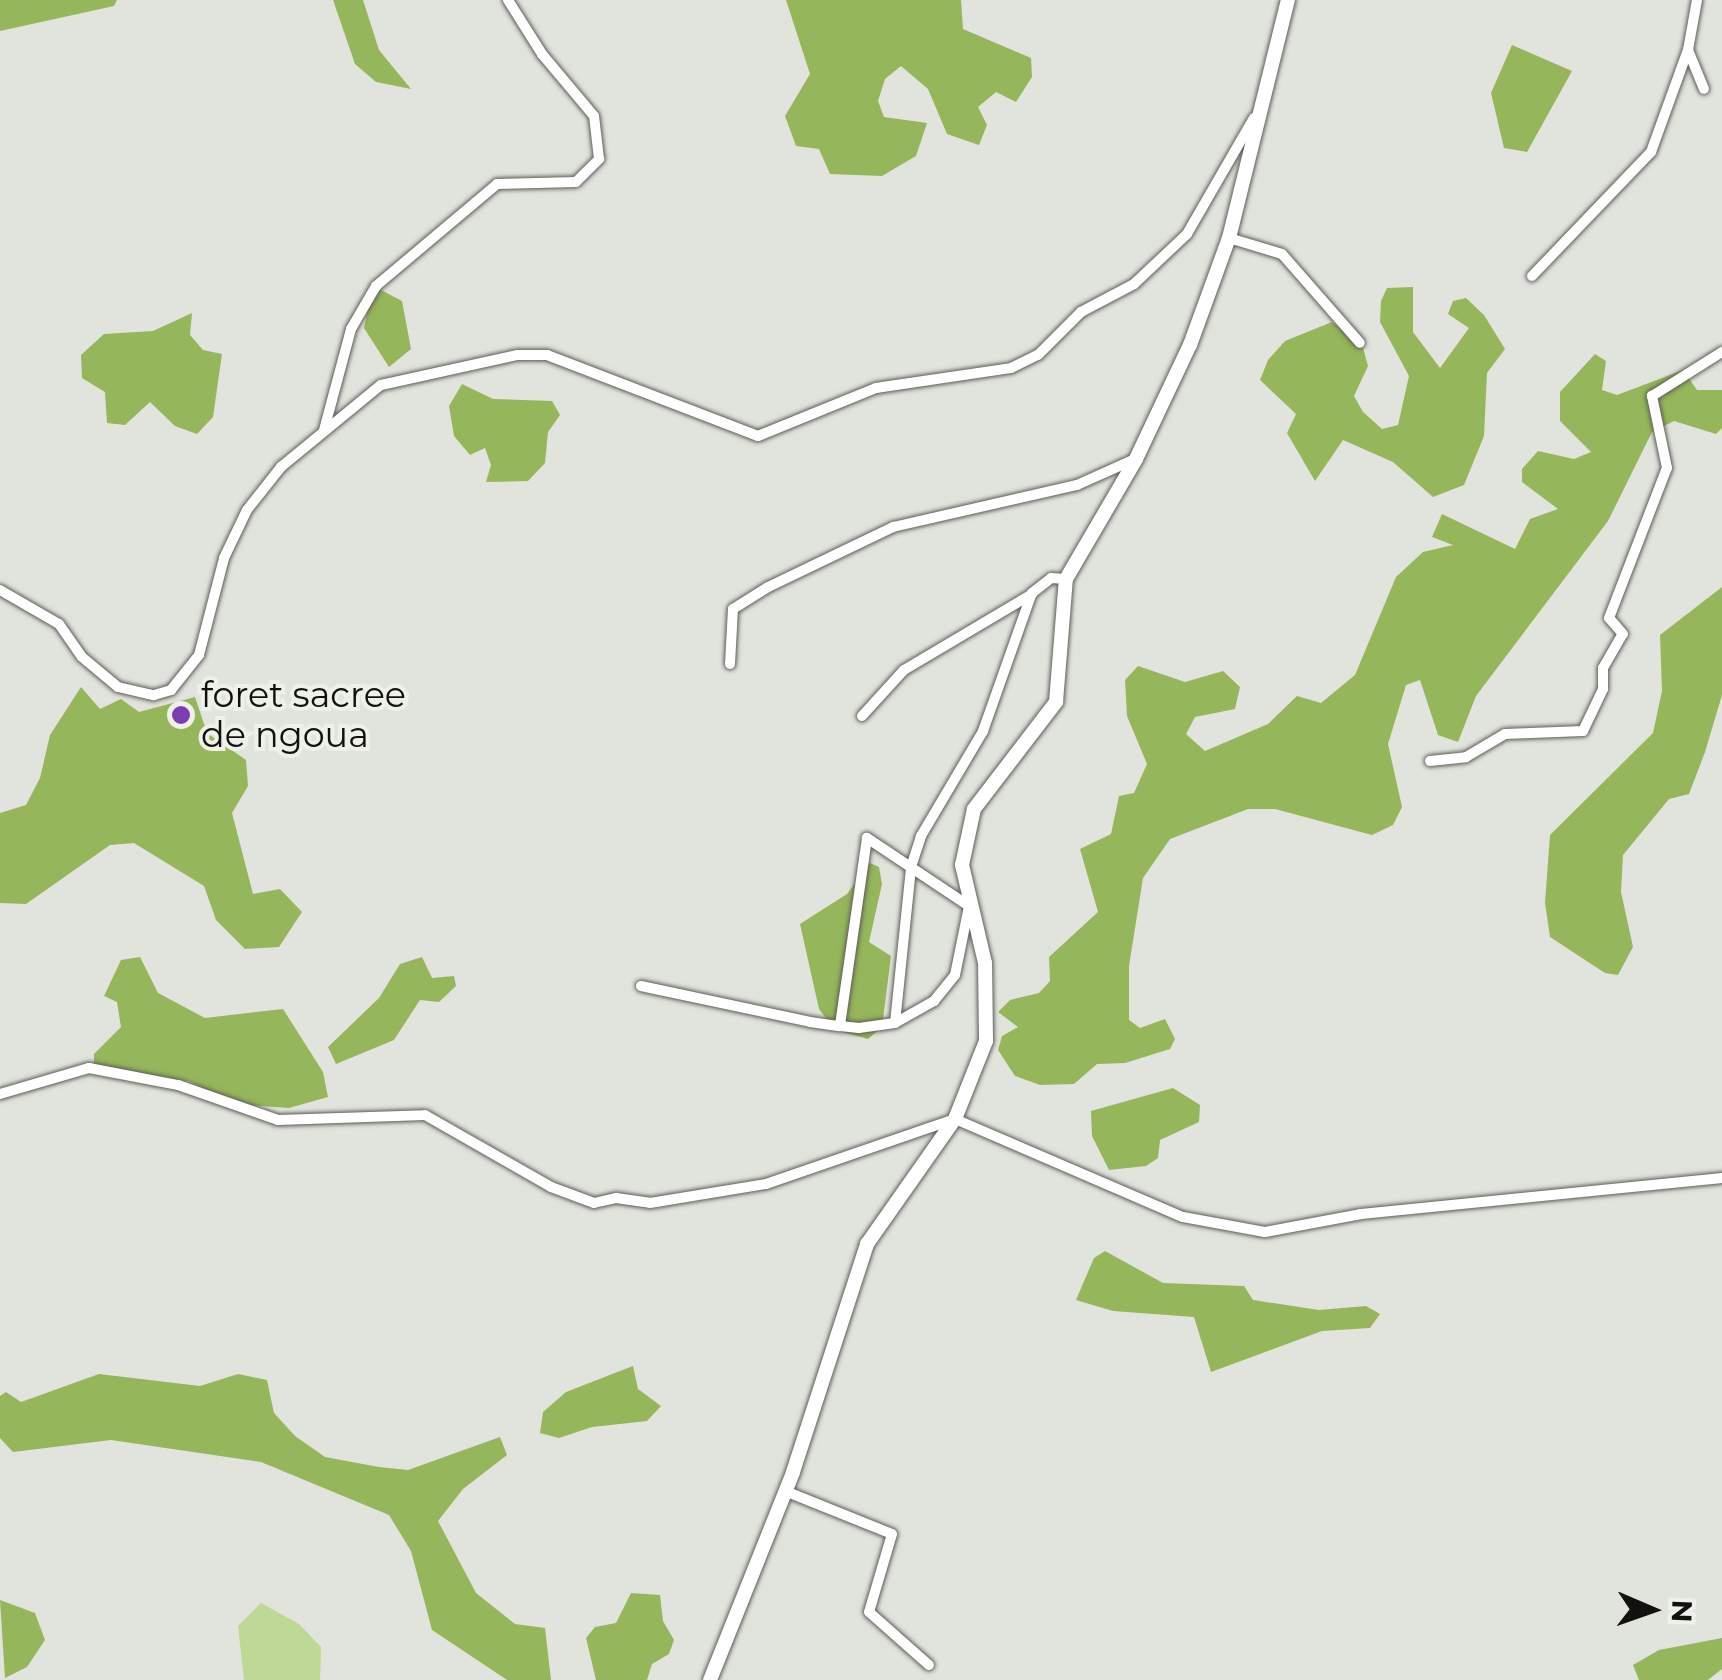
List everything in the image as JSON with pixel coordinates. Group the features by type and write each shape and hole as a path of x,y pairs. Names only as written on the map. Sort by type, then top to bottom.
{"main road":[{"path":"710,1680 785,1491 868,1244 955,1118 986,1042 990,1004 962,864 974,810 1047,716 1062,682 1066,579 1136,459 1190,345 1229,238 1257,112 1288,0"}],"street":[{"path":"324,430 351,329 376,286 497,184 576,182 598,159 594,116 542,54 508,0"},
{"path":"1532,276 1651,152 1688,50 1697,0"},
{"path":"1688,50 1704,89"},
{"path":"0,590 59,624 90,666 118,687 154,695 171,690 199,655 212,622 233,532 281,467 394,379 518,355 563,358 758,436 876,388 1011,368 1038,354 1081,312 1134,284 1188,234 1257,112"},
{"path":"1229,238 1282,254 1360,343"},
{"path":"1430,761 1466,758 1504,734 1583,731 1603,689 1603,668 1623,634 1608,618 1667,468 1652,396 1722,352"},
{"path":"730,664 733,610 768,587 893,526 1077,485 1136,459"},
{"path":"862,716 904,670 1052,578 1066,579"},
{"path":"895,1023 911,867 921,836 983,731 1032,593"},
{"path":"642,986 840,1026 895,1023 934,1001 955,975 969,906 867,838 840,1026"},
{"path":"0,1094 89,1068 178,1085 278,1120 424,1115 550,1187 594,1203 616,1198 650,1202 766,1184 955,1118 1182,1217 1265,1232 1361,1214 1722,1178"},
{"path":"785,1491 892,1534 868,1612 929,1665"}],"green space":[{"path":"0,0 117,0 114,6 0,31"},
{"path":"333,0 363,0 379,50 411,89 376,82 355,64"},
{"path":"786,0 961,0 963,29 1031,58 1032,77 1016,102 996,92 978,107 987,125 979,145 947,134 928,89 901,66 885,79 878,101 884,117 927,123 916,156 882,176 830,174 819,149 796,146 785,116 810,74"},
{"path":"1512,45 1572,71 1527,152 1504,148 1491,93"},
{"path":"1413,287 1413,332 1440,368 1469,328 1448,314 1453,301 1466,298 1484,315 1505,349 1487,373 1484,436 1464,485 1433,497 1393,462 1343,440 1315,481 1287,433 1296,414 1260,380 1268,360 1285,341 1332,322 1363,348 1368,366 1354,396 1363,412 1382,429 1398,425 1409,376 1380,322 1381,301 1387,288"},
{"path":"381,290 402,301 411,349 389,367 364,328 369,303"},
{"path":"192,313 190,335 203,350 222,354 213,417 197,434 175,426 150,402 125,425 107,423 105,392 82,378 81,355 104,334 153,331"},
{"path":"1595,354 1606,361 1602,390 1617,395 1683,370 1697,390 1722,390 1722,428 1716,434 1674,421 1652,432 1608,521 1476,696 1458,742 1438,735 1420,680 1406,685 1388,744 1402,807 1393,825 1372,835 1275,809 1248,809 1170,839 1143,878 1129,966 1129,1020 1140,1028 1165,1019 1175,1039 1170,1049 1125,1063 1097,1064 1074,1084 1040,1085 1015,1076 998,1050 1002,1036 1018,1027 998,1012 1010,1000 1039,993 1050,981 1049,957 1098,912 1080,849 1111,834 1119,796 1134,793 1147,764 1127,716 1125,680 1138,666 1185,682 1223,671 1240,687 1235,709 1195,717 1186,734 1205,751 1268,724 1297,696 1321,703 1355,675 1396,577 1423,552 1453,545 1432,537 1442,514 1515,549 1530,519 1558,509 1522,482 1522,469 1538,451 1574,459 1591,452 1560,421 1560,392"},
{"path":"462,384 493,399 552,401 560,415 548,432 545,463 528,481 486,482 491,465 485,448 470,455 454,436 449,406"},
{"path":"1722,587 1722,695 1705,752 1689,794 1669,799 1623,855 1621,892 1633,947 1618,975 1605,973 1550,937 1545,903 1550,835 1653,733 1662,691 1660,635"},
{"path":"81,687 100,709 121,699 139,712 195,697 207,733 246,760 248,786 232,813 253,894 280,889 302,912 279,947 245,949 216,920 204,886 134,843 110,845 26,904 0,903 0,813 26,805 40,778 50,735"},
{"path":"870,863 879,867 882,884 869,942 891,956 882,1027 868,1039 835,1030 819,1009 800,924 847,894"},
{"path":"140,957 158,993 205,1018 283,1009 323,1072 328,1097 289,1108 235,1104 188,1081 94,1069 94,1054 121,1027 117,1002 104,996 121,960"},
{"path":"422,957 432,978 454,976 456,986 439,1002 420,1000 394,1040 336,1064 328,1047 379,998 400,964"},
{"path":"1173,1088 1200,1105 1199,1122 1160,1140 1158,1158 1146,1166 1109,1170 1092,1136 1091,1111"},
{"path":"1105,1251 1163,1283 1244,1286 1253,1300 1319,1310 1366,1306 1380,1314 1370,1328 1322,1331 1211,1372 1194,1317 1113,1311 1076,1300 1094,1258"},
{"path":"633,1366 638,1389 661,1406 647,1421 592,1427 559,1438 540,1433 543,1412 566,1392"},
{"path":"99,1374 200,1386 238,1374 267,1380 274,1413 295,1436 325,1457 379,1467 408,1470 500,1437 507,1455 463,1489 438,1521 476,1593 515,1624 545,1628 551,1680 507,1680 432,1630 411,1551 389,1515 261,1462 111,1440 13,1452 0,1438 0,1396 6,1392 21,1402"},
{"path":"631,1593 660,1595 663,1621 674,1640 669,1654 652,1664 647,1680 596,1680 586,1638 595,1627 616,1623"},
{"path":"0,1600 35,1613 45,1640 27,1667 5,1678"},
{"path":"261,1603 299,1624 321,1647 320,1680 244,1680 238,1626"},
{"path":"1722,1638 1722,1669 1708,1680 1639,1680 1633,1665 1659,1650"}],"place":[{"name":"foret sacree de ngoua","path":"181,715"}]}
